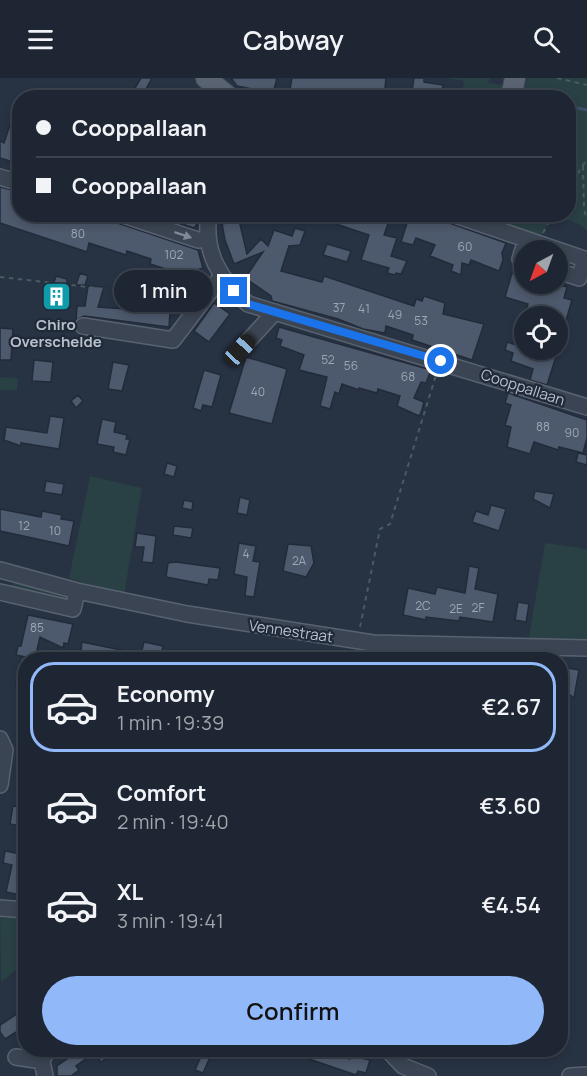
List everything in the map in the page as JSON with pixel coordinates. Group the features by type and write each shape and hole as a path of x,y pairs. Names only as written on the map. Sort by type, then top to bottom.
{"main road":[{"path":"193,78 205,90"},
{"path":"206,78 221,90"}],"street":[{"path":"144,222 198,240 207,239"},
{"name":"Cooppallaan","path":"208,222 207,239 221,277 248,304 587,407"},
{"path":"475,222 526,240"},
{"path":"568,254 586,260 579,278 568,274"},
{"path":"83,326 173,340 221,277"},
{"path":"240,350 275,312"},
{"path":"5,572 2,592 74,609 77,591"},
{"name":"Vennestraat","path":"5,572 77,591 187,615 357,641 587,648"},
{"path":"0,739 5,750 0,785"},
{"path":"0,908 18,909"},
{"path":"45,1057 45,1076"},
{"path":"393,1057 402,1071 428,1076"},
{"path":"570,1076 587,1075"}],"path":[{"path":"557,78 587,85"},
{"path":"576,177 587,159"},
{"path":"583,166 584,209 587,220"},
{"path":"534,240 547,222"},
{"path":"0,277 97,288"},
{"path":"357,641 380,529 390,524 441,361"}],"green space":[{"path":"445,78 490,78 488,83 503,85 502,90 462,90 464,81"},
{"path":"527,78 587,78 587,231 573,222 576,222 576,90 524,90"},
{"path":"494,222 549,222 540,238"},
{"path":"0,377 18,378 17,390 0,390"},
{"path":"90,476 142,488 124,596 69,578"},
{"path":"545,543 587,549 587,644 528,642"},
{"path":"16,580 68,594 67,599 60,601 15,591 11,586"},
{"path":"387,649 452,649 451,652 386,652"},
{"path":"0,912 18,913 18,969 1,982"}],"building":[{"path":"141,78 152,78 145,90 134,90"},
{"path":"231,78 277,78 274,90 237,86"},
{"path":"292,78 386,78 385,90 290,90"},
{"path":"414,78 424,78 424,82 443,85 442,90 412,90"},
{"path":"12,119 12,162 0,158 0,141 4,143"},
{"path":"0,187 12,190 12,222 115,222 198,250 203,268 187,273 203,285 190,302 184,297 192,287 169,279 172,271 150,264 151,259 127,251 126,255 89,243 87,252 0,223"},
{"path":"176,222 198,222 194,228"},
{"path":"239,222 247,254 261,239 268,246 274,230 292,236 295,228 305,231 300,245 289,246 281,271 322,282 324,276 414,306 416,299 422,301 424,296 445,303 443,314 484,324 472,360 412,340 413,335 386,326 385,333 363,329 338,319 272,301 271,296 245,278 263,252 234,264 222,224"},
{"path":"389,222 384,235 397,238 391,256 407,261 401,274 387,273 389,268 361,260 369,235 335,223"},
{"path":"404,222 447,222 506,243 499,271 471,260 469,265 462,263 461,275 451,271 453,265 430,256 435,245 416,238 413,245 401,242 407,223"},
{"path":"327,244 351,251 347,262 323,255"},
{"path":"80,273 88,276 85,285 76,285"},
{"path":"512,273 514,274 514,294 565,294 564,298 572,300 568,314 568,306 527,306 528,304 505,297"},
{"name":"Chiro Overschelde","path":"56,276 67,279 66,305 45,303 46,288 52,289"},
{"path":"128,280 143,282 141,290 125,289"},
{"path":"88,286 104,287 98,307 170,312 169,327 84,316 76,320 77,306 85,306"},
{"path":"214,303 230,314 209,342 194,331"},
{"path":"279,327 431,370 426,383 421,382 414,398 424,402 421,413 419,416 397,406 400,396 378,389 377,393 359,388 359,390 342,384 339,394 335,392 330,409 320,406 327,377 299,370 304,355 280,346 282,340 276,338"},
{"path":"0,328 13,329 11,360 0,360"},
{"path":"507,342 514,344 514,360 555,360 547,385 530,380 533,369 511,361 513,353 505,350"},
{"path":"246,357 287,369 272,424 229,413"},
{"path":"34,360 53,362 51,382 32,381"},
{"path":"113,362 129,365 122,391 108,389"},
{"path":"204,370 221,375 212,407 203,405 201,411 193,408"},
{"path":"508,393 587,420 587,438 583,453 559,447 558,450 534,442 530,454 507,447 511,427 505,425 511,405 505,403"},
{"path":"78,395 83,401 76,408 71,401"},
{"path":"50,416 64,418 59,449 21,443 21,446 4,440 6,427 47,433"},
{"path":"102,419 116,422 114,432 127,435 126,439 130,439 126,455 113,452 114,447 97,444"},
{"path":"578,453 587,455 587,465 576,462"},
{"path":"167,463 177,466 174,477 164,474"},
{"path":"46,481 64,484 62,495 44,492"},
{"path":"535,491 554,494 550,508 533,499"},
{"path":"240,497 250,500 247,515 237,513"},
{"path":"184,500 193,502 192,510 182,508"},
{"path":"491,505 506,509 499,531 472,522 476,511 488,515"},
{"path":"0,509 41,517 42,511 62,515 61,519 74,521 69,546 0,531"},
{"path":"174,526 193,528 191,538 173,535"},
{"path":"137,533 156,536 153,563 142,562 144,547 135,547"},
{"path":"239,543 256,546 253,561 260,562 254,597 245,596 247,577 234,574"},
{"path":"288,544 311,546 314,563 306,577 283,571"},
{"path":"168,563 220,568 218,580 209,579 208,585 166,577"},
{"path":"469,566 479,568 475,589 498,594 493,622 460,617 459,621 426,617 426,620 403,615 408,588 435,594 437,587 465,593"},
{"path":"518,602 529,604 526,622 515,620"},
{"path":"28,615 73,624 68,644 64,643 63,648 40,637 37,652 18,652 18,655 16,655 18,646 21,646"},
{"path":"82,642 131,652 81,652"},
{"path":"144,642 163,646 162,652 142,652"},
{"path":"568,668 579,670 574,698 568,693"},
{"path":"13,806 18,807 18,825 10,824"},
{"path":"5,851 18,853 18,894 6,892 12,865 3,863"},
{"path":"18,1013 18,1031 5,1039 0,1032 0,1025"},
{"path":"70,1057 88,1057 76,1066 79,1070 71,1076 57,1076 57,1066"},
{"path":"97,1057 108,1057 101,1062"},
{"path":"201,1057 210,1057 203,1073 195,1070"},
{"path":"310,1057 350,1059 356,1057 370,1060 366,1073 358,1071 356,1075 309,1059"}],"waterway":[{"path":"576,108 587,110"}],"place":[{"name":"Chiro Overschelde","path":"56,297"}],"route":[{"path":"234,291 248,304 441,361"}]}
